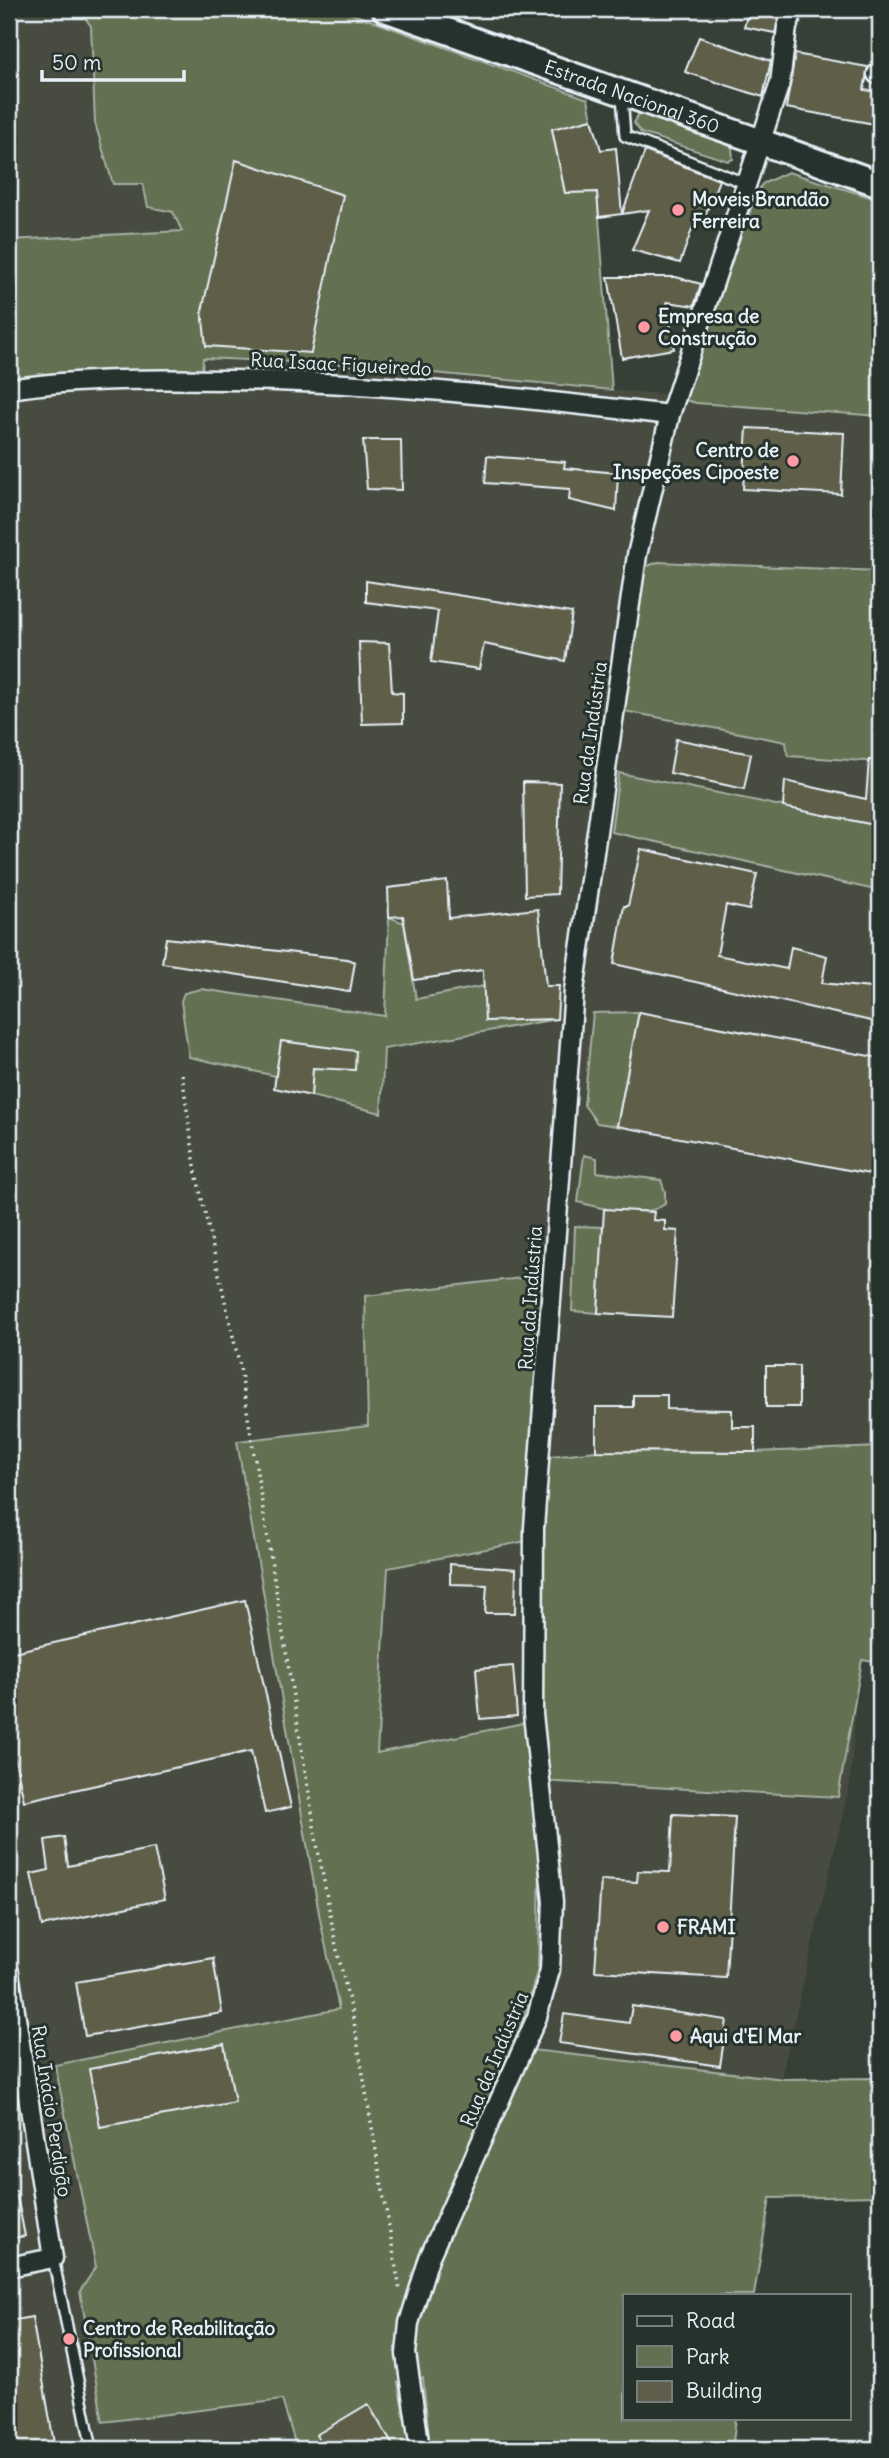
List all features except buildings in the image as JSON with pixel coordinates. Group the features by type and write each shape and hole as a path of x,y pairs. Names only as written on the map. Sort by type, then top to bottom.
{"main road":[{"name":"Estrada Nacional 360","path":"385,9 880,184"}],"street":[{"name":"Rua da Indústria","path":"420,2449 407,2354 408,2323 429,2258 537,2017 550,1970 553,1902 533,1714 534,1528 573,1004 637,555 670,415 763,143 780,83 787,27 794,9"},
{"name":"Rua Isaac Figueiredo","path":"9,389 55,382 110,380 342,382 475,392 670,415"},
{"name":"Rua Inácio Perdigão","path":"9,1972 53,2258"},
{"path":"9,2267 53,2258"}],"lane":[{"path":"622,91 625,136 748,184"},
{"path":"53,2258 92,2449"}],"path":[{"path":"182,1074 196,1173 240,1367 317,1843 336,1946 354,2022 400,2293 408,2323"}],"shaded area":[{"path":"9,9 295,9 540,106 610,390 880,410 880,1447 876,1448 850,1783 768,2134 626,2294 623,2294 623,2420 737,2420 736,2449 9,2449"}],"green space":[{"path":"79,9 339,9 588,99 592,119 552,130 565,193 597,192 612,390 339,364 203,358 202,372 9,381 9,240 182,231 173,212 148,207 143,184 113,184 95,123 91,26"},
{"path":"639,113 725,142 732,147 733,159 728,161 641,133 634,123"},
{"path":"788,172 880,200 880,416 696,403 679,398 762,184"},
{"path":"658,562 880,571 880,762 788,756 786,742 619,710 640,569"},
{"path":"619,773 880,826 880,891 611,832"},
{"path":"389,917 404,923 416,999 484,986 485,1021 557,1019 384,1049 381,1113 311,1096 313,1068 355,1051 282,1041 276,1076 189,1057 181,1001 184,993 201,989 385,1016"},
{"path":"639,1012 617,1126 597,1123 584,1105 593,1013"},
{"path":"584,1155 597,1158 597,1172 661,1180 665,1204 646,1211 623,1212 578,1202"},
{"path":"575,1226 603,1227 598,1313 572,1311"},
{"path":"548,1277 532,1540 388,1568 377,1753 528,1722 540,1863 538,1969 514,2048 784,2079 880,2078 880,2196 770,2198 754,2294 623,2294 623,2420 736,2420 732,2449 430,2449 423,2378 398,2382 410,2449 395,2449 368,2404 317,2436 325,2449 297,2449 282,2400 103,2422 80,2291 96,2267 55,2065 339,2009 320,1919 237,1441 368,1426 365,1296"},
{"path":"880,1447 880,1663 862,1660 838,1797 540,1781 543,1457 596,1451 755,1452"}],"place":[{"name":"Moveis Brandão Ferreira","path":"678,210"},
{"name":"Empresa de Construção","path":"644,327"},
{"name":"Centro de Inspeções Cipoeste","path":"793,461"},
{"name":"FRAMI","path":"663,1927"},
{"name":"Aqui d'El Mar","path":"676,2036"},
{"name":"Centro de Reabilitação Profissional","path":"69,2339"}]}
